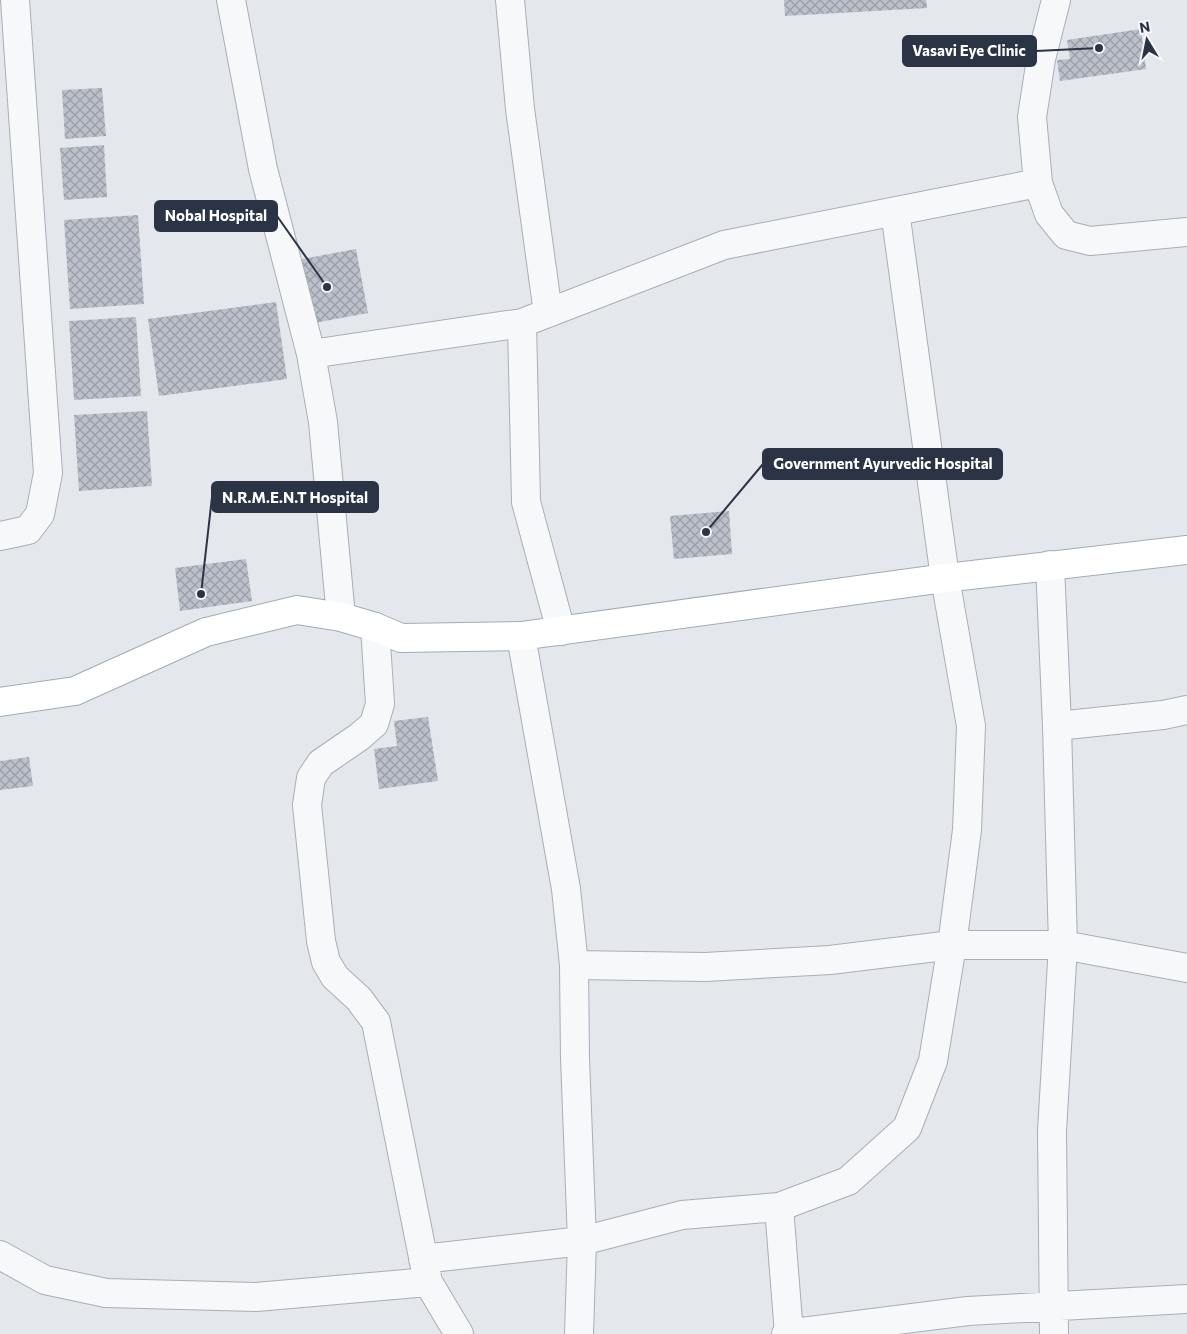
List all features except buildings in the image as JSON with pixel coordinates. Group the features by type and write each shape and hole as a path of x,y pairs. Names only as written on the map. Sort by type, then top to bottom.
{"main road":[{"path":"0,702 75,691 206,632 297,610 341,617 375,627 401,638 521,636 945,578 1187,550"}],"street":[{"path":"0,536 28,530 40,514 48,473 15,0"},
{"path":"231,0 262,169 311,354 323,422 341,617"},
{"path":"510,0 520,109 548,313"},
{"path":"1056,0 1041,59 1032,117 1038,183 1049,214 1066,235 1090,241 1187,232"},
{"path":"311,354 522,323 724,245 1038,183"},
{"path":"0,1255 45,1280 106,1293 256,1297 426,1270 582,1241 682,1215 779,1207 848,1181 907,1128 933,1061 952,945 966,830 970,726 945,578 895,211"},
{"path":"522,323 526,502 561,631"},
{"path":"1050,565 1063,945 1052,1131 1054,1334"},
{"path":"375,627 380,704 374,724 359,737 321,763 311,778 307,805 321,941 326,962 335,977 359,999 376,1022 426,1270 459,1334"},
{"path":"521,636 566,889 574,965 575,1058 582,1241 579,1334"},
{"path":"1057,726 1163,715 1187,710"},
{"path":"574,965 715,966 830,960 952,945 1063,945 1187,968"},
{"path":"779,1207 788,1334 968,1311 1187,1299"}],"place":[{"name":"Vasavi Eye Clinic","path":"1099,48"},
{"name":"Nobal Hospital","path":"327,287"},
{"name":"Government Ayurvedic Hospital","path":"706,532"},
{"name":"N.R.M.E.N.T Hospital","path":"201,594"}]}
